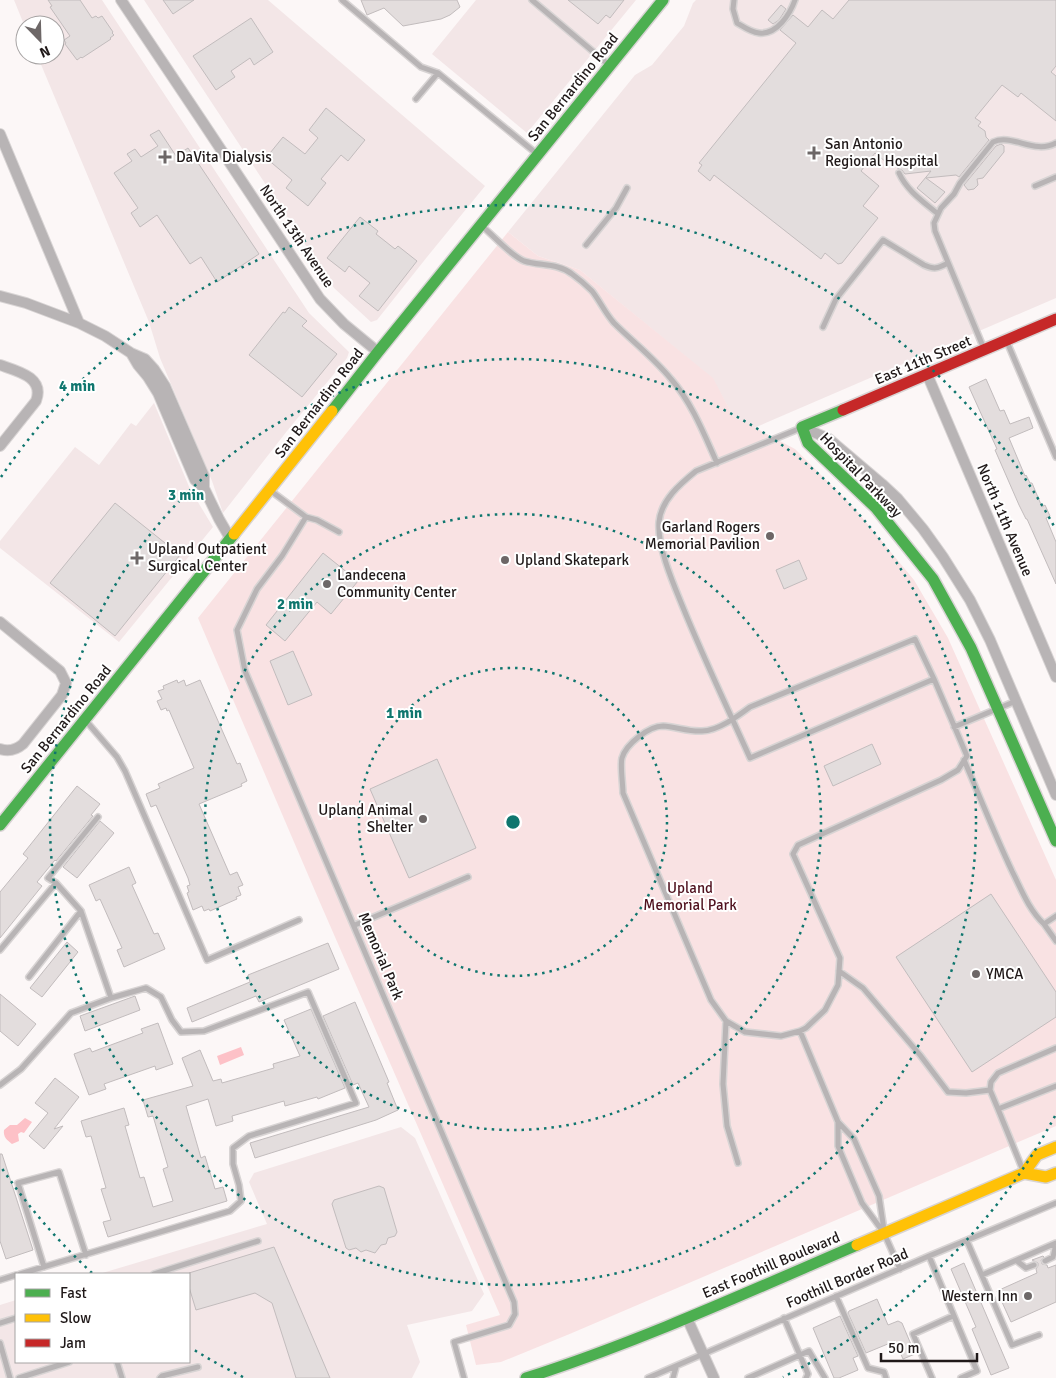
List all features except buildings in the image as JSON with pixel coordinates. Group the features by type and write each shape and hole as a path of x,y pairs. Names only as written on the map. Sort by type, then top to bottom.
{"street":[{"name":"North 13th Avenue","path":"121,0 320,299 344,324 378,352"},
{"name":"San Bernardino Road","path":"0,826 270,490 378,352 663,0"},
{"path":"0,134 79,323"},
{"path":"0,296 26,303 79,323 145,359 163,382 204,476 204,488 230,538"},
{"name":"East 11th Street","path":"802,428 1056,319"},
{"path":"0,365 32,379 38,388 39,395 0,446"},
{"name":"North 11th Avenue","path":"927,374 1056,677"},
{"name":"Hospital Parkway","path":"802,428 824,436 898,499 943,557 970,600 990,640 1056,795"},
{"name":"Hospital Parkway","path":"802,428 808,443 876,508 933,579 971,648 1056,841"},
{"path":"0,622 60,671 66,683 62,695 23,744 11,750 0,749"},
{"name":"East Foothill Boulevard","path":"526,1378 570,1364 687,1318 1024,1173 1037,1155 1056,1147"},
{"path":"1024,1173 1046,1177 1056,1173"},
{"path":"687,1318 714,1378"}],"lane":[{"path":"342,0 422,67 438,73 537,155"},
{"path":"532,0 610,65"},
{"path":"734,0 733,9 737,23 748,30 761,33 777,28 790,12 795,0"},
{"path":"416,99 438,73"},
{"path":"985,349 935,231 934,223 940,208 954,194 960,183 992,142 1003,140 1044,147 1056,143"},
{"path":"899,173 910,191 938,214"},
{"path":"1035,186 1056,177"},
{"path":"586,245 616,208 627,188"},
{"path":"481,225 514,255 536,264 549,265 570,272 592,292 607,315 653,358 673,381 700,426 717,463"},
{"path":"823,327 836,300 883,240 931,268 937,268 948,263"},
{"path":"1006,340 1056,456"},
{"path":"802,428 696,471 686,479 663,506 659,522 660,542 672,581 750,758 934,679"},
{"path":"270,490 306,518 317,520 339,532"},
{"name":"Memorial Park","path":"306,518 286,551 256,589 237,630 245,671 355,925 514,1302 515,1314 509,1325 454,1342 464,1378"},
{"path":"915,639 967,756 958,770 942,780 798,844 792,854 840,958 838,985 825,1010 806,1028 781,1036 744,1032 726,1021 711,1000 624,793 622,758 632,742 646,731 661,726 703,732 733,720 750,707 915,639"},
{"path":"954,727 1016,701"},
{"path":"86,720 117,757 125,771 207,960 300,920"},
{"path":"964,760 994,833 1019,885 1036,916 1056,940"},
{"path":"98,817 48,878 56,883 81,911 110,998"},
{"path":"355,925 468,877"},
{"path":"0,950 56,883"},
{"path":"29,977 81,911"},
{"path":"1044,924 1056,916"},
{"path":"839,971 863,988 920,1055 948,1092 966,1093 990,1090"},
{"path":"0,1085 21,1069 71,1014 110,998 146,988 161,997 172,1020 181,1032 204,1030 308,992 356,1102 249,1136 233,1148 233,1164 239,1184 241,1201 230,1211 24,1273"},
{"path":"726,1021 723,1084 727,1126 738,1163"},
{"path":"800,1031 838,1122 854,1139 878,1196 884,1233"},
{"path":"1024,1173 990,1090 991,1082 998,1072 1056,1048"},
{"path":"998,1109 1056,1086"},
{"path":"838,1122 838,1146 862,1203 884,1233 900,1269"},
{"path":"44,1267 18,1183 59,1172 86,1254"},
{"name":"Foothill Border Road","path":"648,1378 704,1355 784,1318 1056,1203"},
{"path":"171,1272 258,1241"},
{"path":"967,1241 1012,1345 1039,1335"},
{"path":"982,1276 1056,1243"},
{"path":"1045,1261 1052,1257 1056,1243"},
{"path":"929,1256 977,1371 961,1378"},
{"path":"1017,1261 1026,1268 1034,1266"},
{"path":"0,1280 15,1276"},
{"path":"836,1296 868,1368 884,1372 886,1378"},
{"path":"932,1378 913,1334 953,1316"},
{"path":"0,1323 15,1318"},
{"path":"784,1318 808,1374 806,1378"},
{"path":"0,1343 10,1378"},
{"path":"748,1378 809,1352 825,1378"},
{"path":"18,1378 66,1363"},
{"path":"117,1363 122,1378"},
{"path":"673,1378 676,1366"},
{"path":"160,1378 198,1367"}],"shaded area":[{"path":"14,0 102,0 309,313 349,352 347,358 223,513 212,481 160,358 149,322 41,65 65,65 65,15 20,15"},
{"path":"144,0 268,0 485,186 377,320 371,322 334,288"},
{"path":"476,0 636,0 527,133 432,54"},
{"name":"San Antonio Regional Hospital","path":"696,0 1056,0 1056,298 754,428 733,416 712,378 580,270 538,256 508,232 635,75 652,65 684,26"},
{"path":"154,403 190,489 213,527 119,642 0,548 0,541 75,447 99,465 131,423 136,426"},
{"path":"241,1047 244,1055 220,1065 217,1056"},
{"path":"25,1118 32,1122 24,1133 18,1134 19,1141 12,1144 7,1140 4,1130 10,1125 17,1125"},
{"path":"401,1127 415,1138 484,1294 472,1311 407,1325 420,1362 412,1378 0,1378 0,1305 15,1300 15,1363 190,1363 190,1273 102,1273 267,1224 249,1182 254,1173"}],"green space":[{"name":"Upland Memorial Park","path":"508,232 538,256 580,270 713,378 733,416 795,449 855,509 914,580 948,638 1056,880 1056,1126 572,1333 501,1362 476,1365 466,1325 500,1315 198,618"}],"traffic: fast":[{"path":"332,411 663,0"},
{"path":"843,410 802,427 808,443 876,508 933,579 971,648 1056,841"},
{"path":"0,825 234,534"},
{"path":"526,1378 610,1349 857,1245"}],"traffic: slow":[{"path":"234,534 332,411"},
{"path":"857,1245 1024,1173 1037,1155 1056,1147"},
{"path":"1024,1173 1046,1177 1056,1173"}],"traffic: jam":[{"path":"843,410 1056,319"}],"place":[{"name":"San Antonio Regional Hospital","path":"814,153"},
{"name":"DaVita Dialysis","path":"165,157"},
{"name":"Garland Rogers Memorial Pavilion","path":"770,536"},
{"name":"Upland Outpatient Surgical Center","path":"137,558"},
{"name":"Upland Skatepark","path":"505,560"},
{"name":"Landecena Community Center","path":"327,584"},
{"name":"Upland Animal Shelter","path":"423,819"},
{"name":"YMCA","path":"976,974"},
{"name":"Western Inn","path":"1028,1296"}]}
